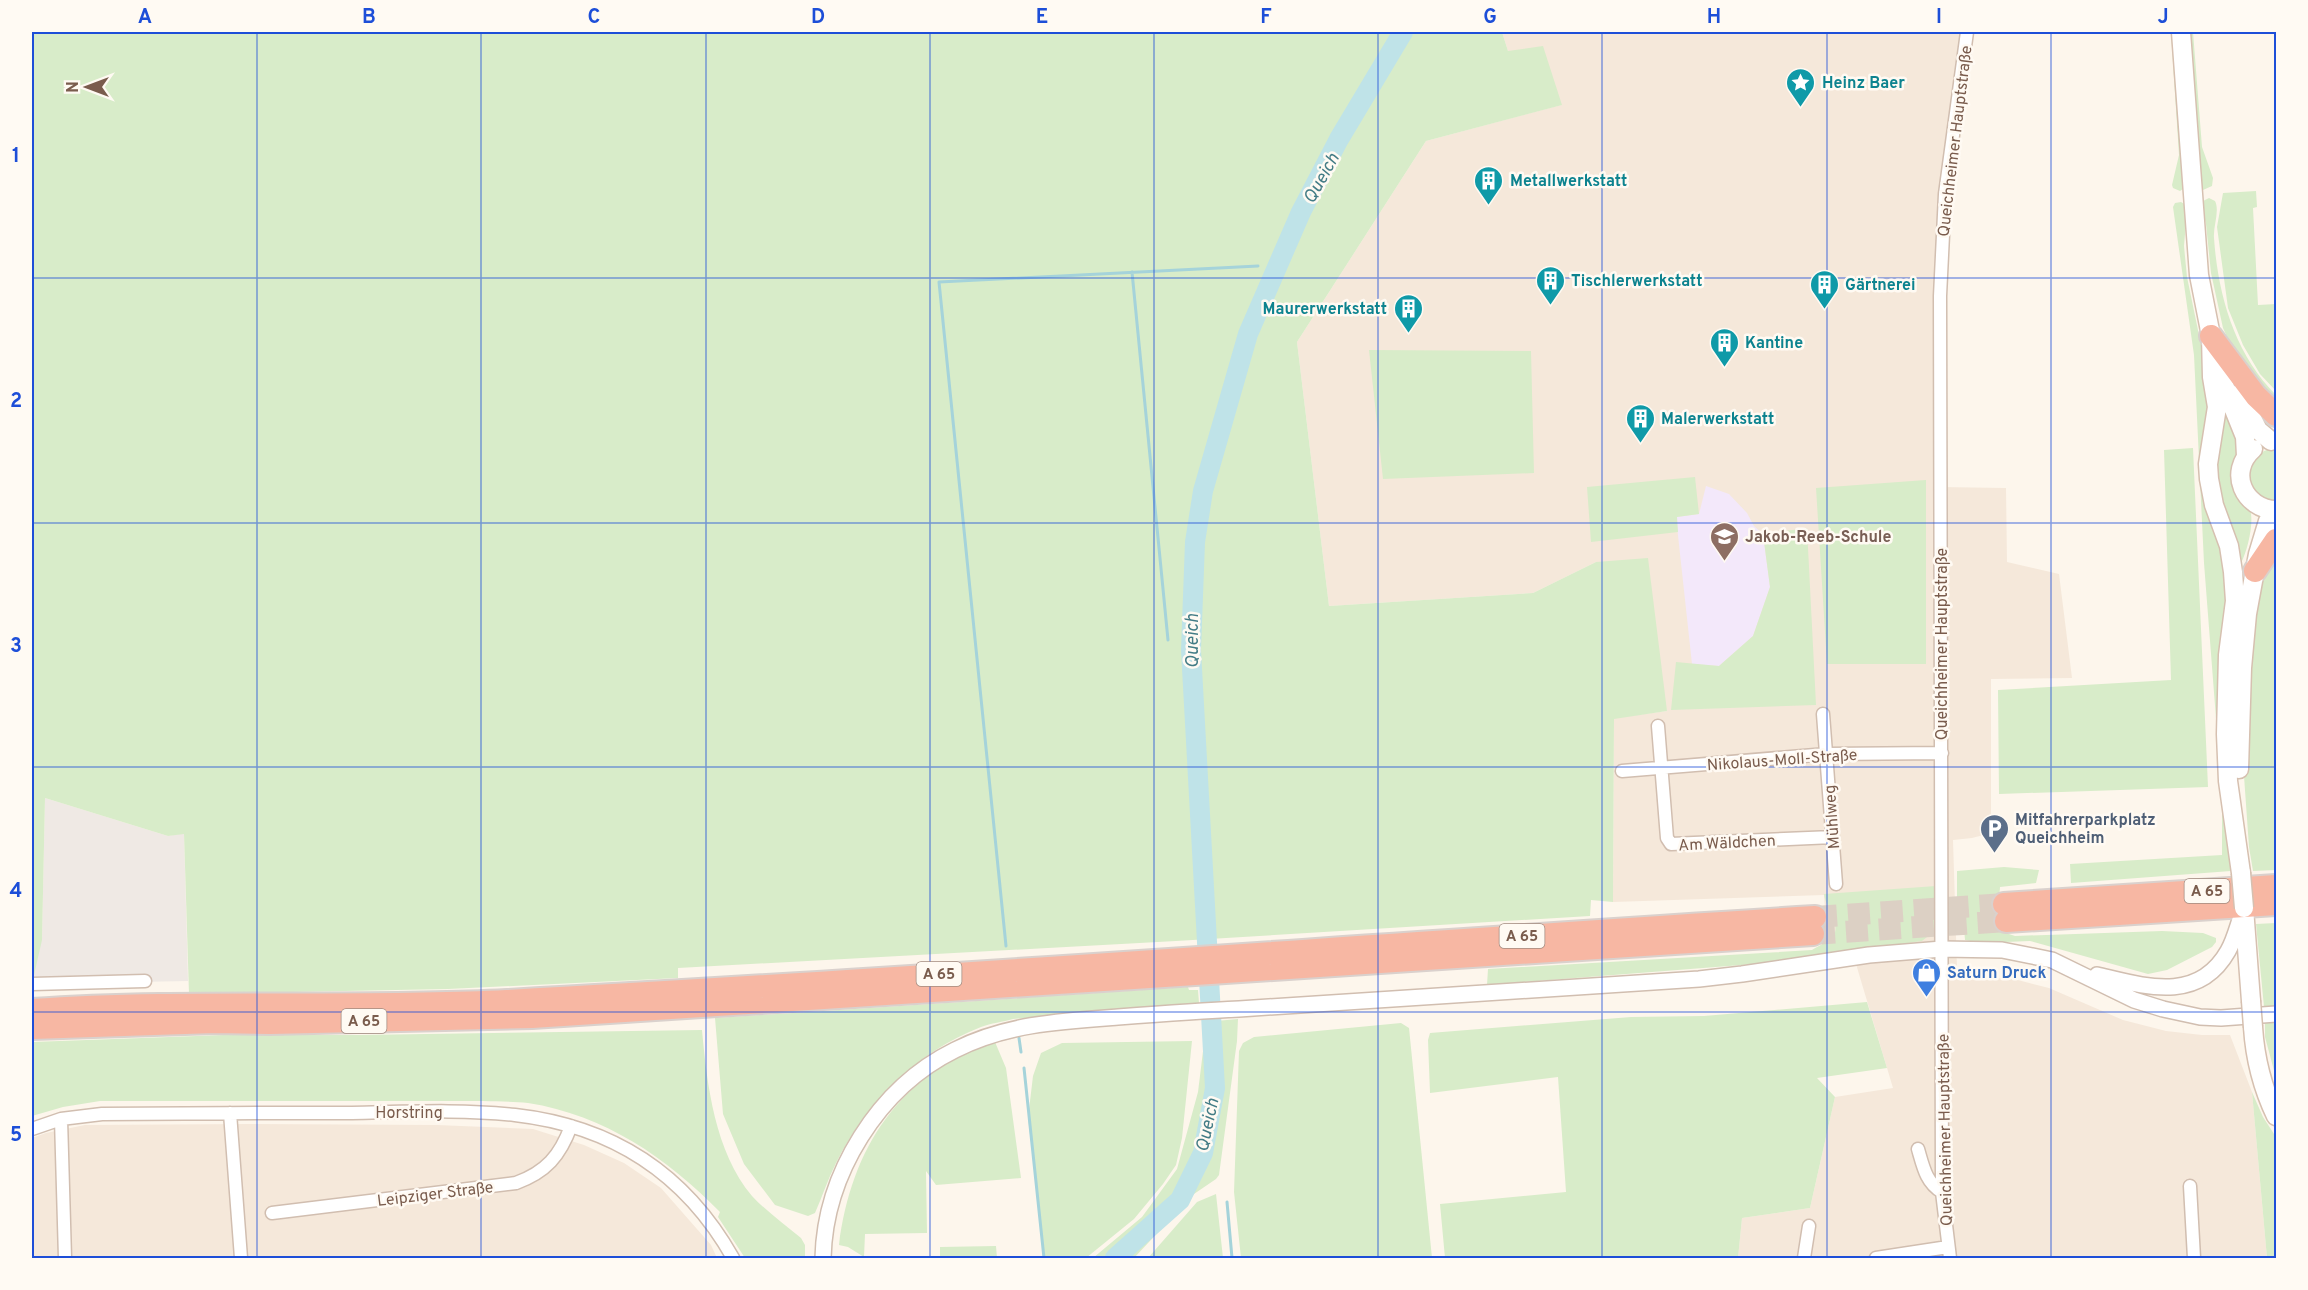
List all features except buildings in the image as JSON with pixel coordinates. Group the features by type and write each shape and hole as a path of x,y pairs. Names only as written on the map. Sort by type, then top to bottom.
{"highway":[{"path":"2211,336 2256,396 2277,415"},
{"path":"2255,571 2277,540"},
{"name":"A 65","path":"2277,886 2005,913 2277,904"},
{"name":"A 65","path":"32,1028 204,1022 281,1023 532,1017 1230,964 1814,926"},
{"name":"A 65","path":"32,1010 498,1001 1188,967"}],"main road":[{"path":"2181,32 2199,275 2211,336 2221,378 2245,436 2246,456 2240,472 2240,480 2246,496 2264,509 2277,511 2266,528 2258,554 2247,614 2242,668 2239,750 2243,836 2241,873"},
{"path":"2211,336 2252,421 2260,433 2274,441"},
{"path":"2211,336 2212,377 2217,407 2208,464 2209,479 2214,505 2229,546 2235,601"},
{"path":"2246,456 2259,444 2274,441"},
{"path":"2252,502 2254,524 2235,601 2228,656 2226,734 2228,781 2244,908 2240,932 2251,1001 2256,1058 2274,1108"}],"street":[{"name":"Queichheimer Hauptstraße","path":"1949,1253 1942,1192 1941,264 1947,172 1967,32"},
{"name":"Mühlweg","path":"1823,714 1836,884"},
{"name":"Am Wäldchen","path":"1658,726 1667,838 1671,844 1833,837"},
{"name":"Nikolaus-Moll-Straße","path":"1622,771 1827,754 1942,753"},
{"path":"2076,970 2145,987 2182,986 2203,978 2214,969 2240,932"},
{"path":"823,1258 826,1224 836,1187 860,1138 888,1102 916,1075 954,1050 993,1034 1046,1023 1710,978 1869,955 1942,949 2011,951 2052,960 2134,1000 2200,1017 2222,1018 2277,1014"},
{"path":"32,984 145,981"},
{"path":"230,1113 241,1258"},
{"name":"Horstring","path":"32,1129 61,1119 102,1114 478,1113 526,1116 571,1126 627,1149 660,1171 693,1200 733,1258"},
{"path":"61,1119 65,1258"},
{"name":"Leipziger Straße","path":"272,1213 516,1183 535,1176 552,1159 560,1149 571,1126"},
{"path":"1918,1149 1929,1180 1942,1192"},
{"path":"2190,1186 2194,1258"},
{"path":"1804,1258 1809,1226"},
{"path":"1876,1258 1949,1253"}],"shaded area":[{"path":"1502,32 1967,32 1949,158 1940,487 2006,488 2007,562 2059,574 2072,678 1991,679 1991,833 1953,840 1957,968 1974,977 2014,979 2049,988 2123,1020 2166,1031 2230,1035 2252,1092 2267,1258 1738,1258 1742,1218 1810,1208 1835,1097 1893,1088 1856,964 1828,954 1824,895 1613,902 1614,718 1667,711 1596,562 1533,593 1329,606 1297,342 1426,141 1561,105 1508,51"},
{"name":"Jakob-Reeb-Schule","path":"1706,486 1729,494 1763,534 1770,587 1753,636 1719,666 1692,664 1676,517 1699,514"},
{"path":"45,798 168,836 184,833 188,981 32,984 32,944 42,940"},
{"path":"85,1125 437,1125 533,1129 584,1145 624,1163 661,1188 711,1245 717,1258 32,1258 32,1138"}],"green space":[{"path":"32,32 1502,32 1508,51 1543,46 1562,105 1426,141 1297,342 1329,606 1533,593 1596,562 1648,558 1667,711 1614,719 1613,902 1591,900 1590,916 678,968 678,978 448,989 189,994 184,834 168,836 45,798 42,940 32,984"},
{"path":"2171,32 2175,32 2186,187 2180,191 2172,185 2179,155"},
{"path":"2186,32 2193,32 2202,147 2213,178 2212,186 2203,190 2200,188"},
{"path":"2256,191 2257,207 2253,208 2258,305 2276,304 2276,391 2260,374 2243,345 2228,308 2217,227 2223,193"},
{"path":"2209,198 2215,201 2216,205 2214,233 2216,260 2231,323 2250,361 2276,395 2276,406 2231,346 2223,328 2211,273 2206,224 2201,202"},
{"path":"2181,202 2186,205 2187,210 2184,246 2187,277 2205,364 2229,596 2217,698 2231,871 2071,883 2070,864 2222,855 2222,796 2204,563 2194,355 2173,207 2175,203"},
{"path":"1369,350 1531,351 1534,473 1383,479"},
{"path":"2224,396 2244,469 2251,514 2249,539 2241,563 2237,541 2221,505 2215,469"},
{"path":"2193,448 2208,787 1999,794 1998,690 2171,680 2164,450"},
{"path":"2276,448 2276,504 2254,493 2250,470 2252,463 2260,453"},
{"path":"1695,477 1699,514 1677,517 1678,532 1591,542 1587,487"},
{"path":"1926,480 1926,664 1827,664 1816,488"},
{"path":"1807,528 1816,705 1671,710 1676,662 1719,666 1753,636 1770,587 1763,534"},
{"path":"2276,546 2276,870 2253,871 2244,776 2250,643 2259,586"},
{"path":"2004,867 2039,870 2036,883 2000,887 1997,924 2003,932 2015,936 2162,931 2203,933 2216,938 2216,942 2212,947 2167,970 2148,974 2030,941 1981,943 1965,940 1964,928 1957,919 1957,871"},
{"path":"1936,886 1936,924 1929,936 1922,941 1767,963 1487,985 1488,969 1812,950 1828,940 1835,932 1836,927 1824,894"},
{"path":"2276,923 2276,1006 2264,1007 2256,924"},
{"path":"1188,987 1189,990 1198,990 1199,1003 1013,1019 981,1027 936,1050 896,1081 863,1119 836,1163 815,1213 808,1216 775,1205 744,1164 723,1114 715,1018"},
{"path":"1867,1002 1887,1068 1817,1078 1835,1097 1810,1208 1742,1218 1738,1258 1445,1258 1440,1204 1566,1192 1558,1077 1430,1093 1428,1040 1430,1033 1631,1017 1704,1016"},
{"path":"1238,1019 1219,1175 1194,1194 1134,1258 1093,1258 1142,1217 1177,1169 1198,1092 1205,1022"},
{"path":"2276,1022 2276,1078 2265,1037 2265,1023"},
{"path":"1401,1023 1409,1028 1432,1258 1241,1258 1234,1192 1239,1051 1243,1043 1254,1037"},
{"path":"702,1030 710,1095 721,1139 729,1159 752,1196 801,1238 805,1245 805,1258 745,1258 718,1217 720,1212 700,1192 656,1157 609,1129 583,1118 528,1103 100,1101 63,1107 32,1116 32,1042 224,1035"},
{"path":"1192,1041 1182,1138 1176,1165 1134,1219 1086,1258 1045,1258 1028,1118 1033,1076 1041,1053 1062,1043"},
{"path":"995,1042 1006,1068 1021,1178 936,1185 926,1171 927,1233 865,1234 864,1257 848,1247 839,1245 845,1210 855,1177 868,1147 886,1119 907,1095 932,1073 961,1056"},
{"path":"2252,1092 2263,1117 2276,1137 2276,1258 2267,1258"},
{"path":"1216,1194 1223,1258 1148,1258 1197,1202"},
{"path":"996,1246 997,1258 940,1258 940,1247"}],"waterway":[{"name":"Queich","path":"1115,1258 1180,1200 1203,1153 1215,1088 1191,650 1195,542 1203,491 1248,334 1301,212 1339,139 1403,32"},
{"path":"1006,946 939,282 1258,266"},
{"path":"1132,272 1168,640"},
{"path":"1019,1038 1021,1052"},
{"path":"1024,1068 1044,1258"},
{"path":"1227,1202 1232,1258"}],"tunnel":[{"path":"1815,917 2004,904"},
{"path":"1813,934 2006,921"}],"place":[{"name":"Heinz Baer","path":"1801,108"},
{"name":"Metallwerkstatt","path":"1489,206"},
{"name":"Tischlerwerkstatt","path":"1550,306"},
{"name":"Gärtnerei","path":"1824,310"},
{"name":"Maurerwerkstatt","path":"1408,334"},
{"name":"Kantine","path":"1724,368"},
{"name":"Malerwerkstatt","path":"1640,444"},
{"name":"Jakob-Reeb-Schule","path":"1724,562"},
{"name":"Mitfahrerparkplatz Queichheim","path":"1994,854"},
{"name":"Saturn Druck","path":"1926,998"}]}
